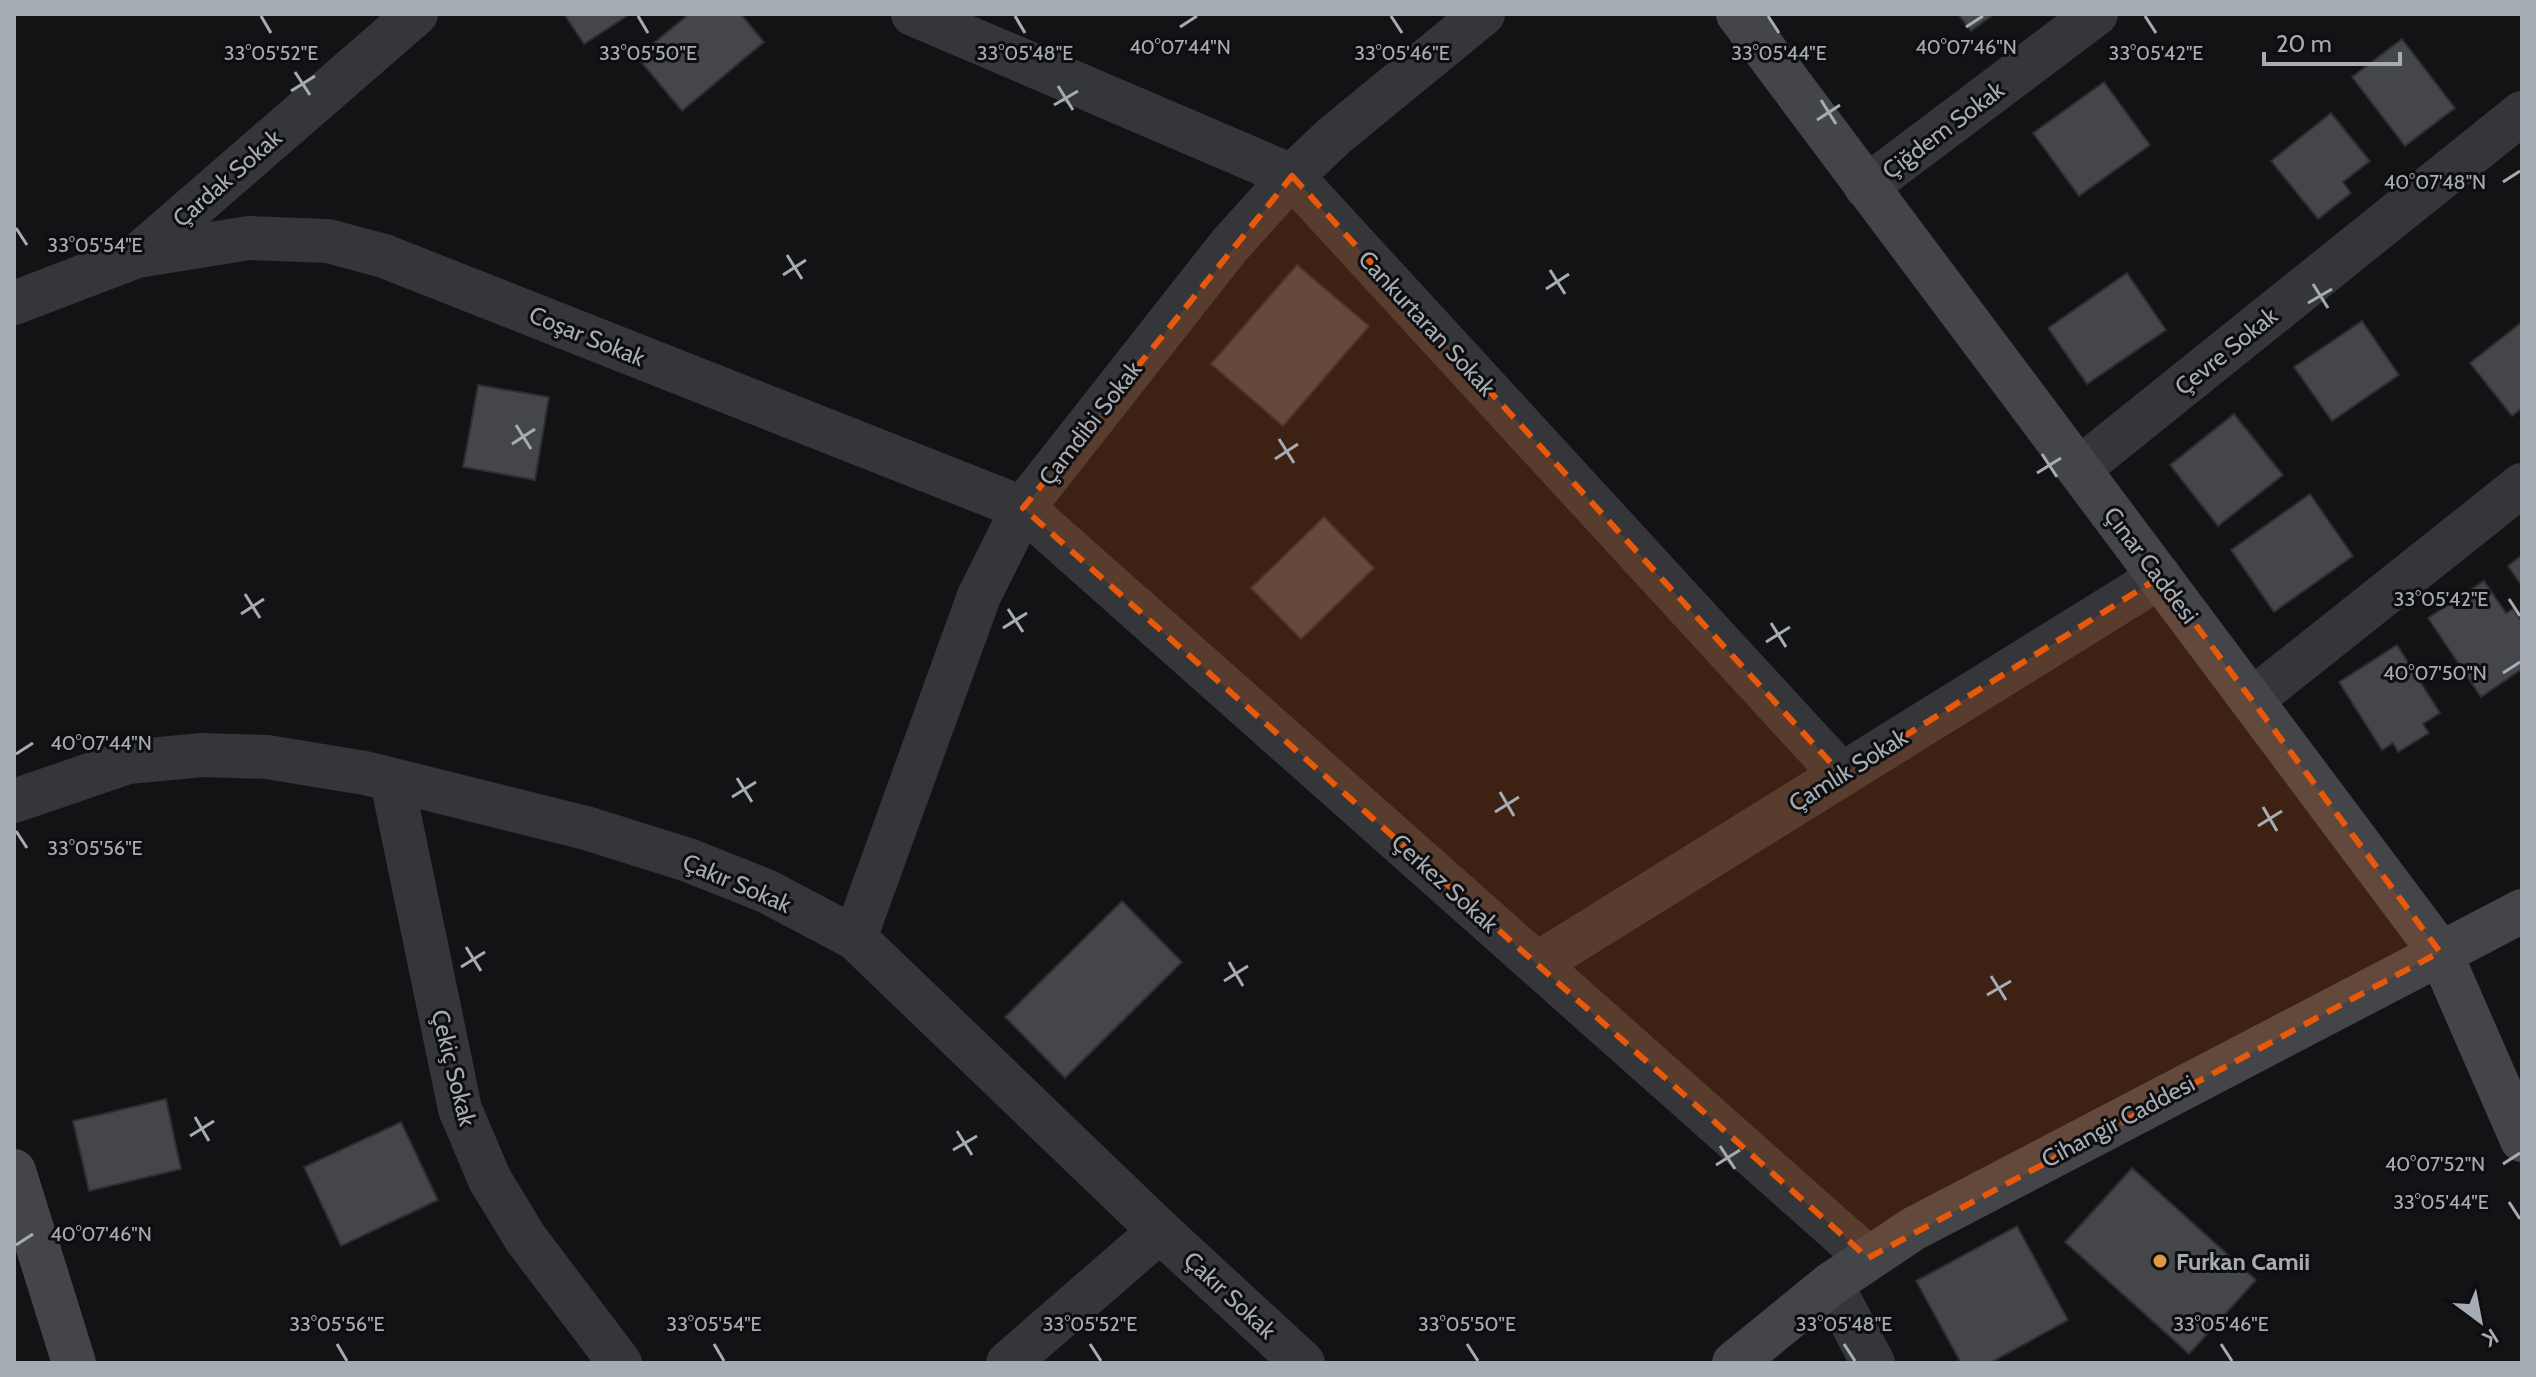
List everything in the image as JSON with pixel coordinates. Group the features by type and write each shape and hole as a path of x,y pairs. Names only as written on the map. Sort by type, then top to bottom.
{"street":[{"name":"Çardak Sokak","path":"14,303 137,256 416,14"},
{"name":"Cankurtaran Sokak","path":"913,14 1292,176 1842,775"},
{"name":"Çamdibi Sokak","path":"855,938 979,596 1023,508 1229,246 1292,176 1334,136 1483,14"},
{"name":"Çınar Caddesi","path":"1738,14 2440,952 2522,1140"},
{"name":"Çiğdem Sokak","path":"1866,187 2096,14"},
{"name":"Çevre Sokak","path":"2079,469 2522,113"},
{"name":"Coşar Sokak","path":"137,256 249,238 328,241 384,256 1023,508"},
{"path":"2253,699 2522,485"},
{"name":"Çerkez Sokak","path":"1023,508 1868,1258"},
{"name":"Çamlık Sokak","path":"1537,964 2160,577"},
{"name":"Çakır Sokak","path":"14,801 128,762 203,755 267,757 365,773 586,828 688,860 766,891 855,938 1160,1231 1303,1363"},
{"name":"Çekiç Sokak","path":"392,781 460,1109 490,1180 526,1239 620,1363"},
{"name":"Cihangir Caddesi","path":"1734,1363 1831,1284 1913,1229 2522,911"},
{"path":"14,1171 74,1363"},
{"path":"1008,1363 1160,1231"},
{"path":"1831,1284 1873,1363"}],"highlighted area":[{"path":"1292,176 1842,775 2160,577 2440,952 1868,1258 1023,508"}],"building":[{"path":"564,14 630,14 584,44"},
{"path":"689,14 741,14 764,42 682,111 637,57"},
{"path":"1958,14 1994,14 1971,31"},
{"path":"2402,39 2455,108 2405,146 2352,77"},
{"path":"2104,82 2150,145 2079,196 2033,133"},
{"path":"2331,113 2370,161 2343,182 2351,193 2318,219 2271,161"},
{"path":"1297,265 1369,326 1283,426 1211,364"},
{"path":"2127,273 2166,330 2087,384 2048,328"},
{"path":"2362,321 2399,375 2332,421 2294,367"},
{"path":"2522,322 2522,408 2512,416 2470,363"},
{"path":"478,385 549,397 535,480 463,467"},
{"path":"2234,414 2283,475 2218,526 2170,465"},
{"path":"2310,494 2353,556 2274,612 2231,550"},
{"path":"1324,517 1374,568 1301,639 1251,588"},
{"path":"2522,555 2522,586 2508,566"},
{"path":"2484,581 2506,613 2513,609 2522,622 2522,669 2481,697 2428,618"},
{"path":"2397,645 2440,713 2423,724 2429,733 2398,752 2393,743 2382,750 2339,682"},
{"path":"1122,901 1182,962 1065,1078 1005,1017"},
{"path":"166,1099 181,1169 89,1191 73,1121"},
{"path":"401,1122 438,1200 341,1246 304,1167"},
{"name":"Furkan Camii","path":"2132,1168 2256,1280 2189,1354 2065,1242"},
{"path":"2017,1226 2068,1320 1990,1363 1961,1363 1916,1281"}],"place":[{"name":"Furkan Camii","path":"2160,1261"}]}
